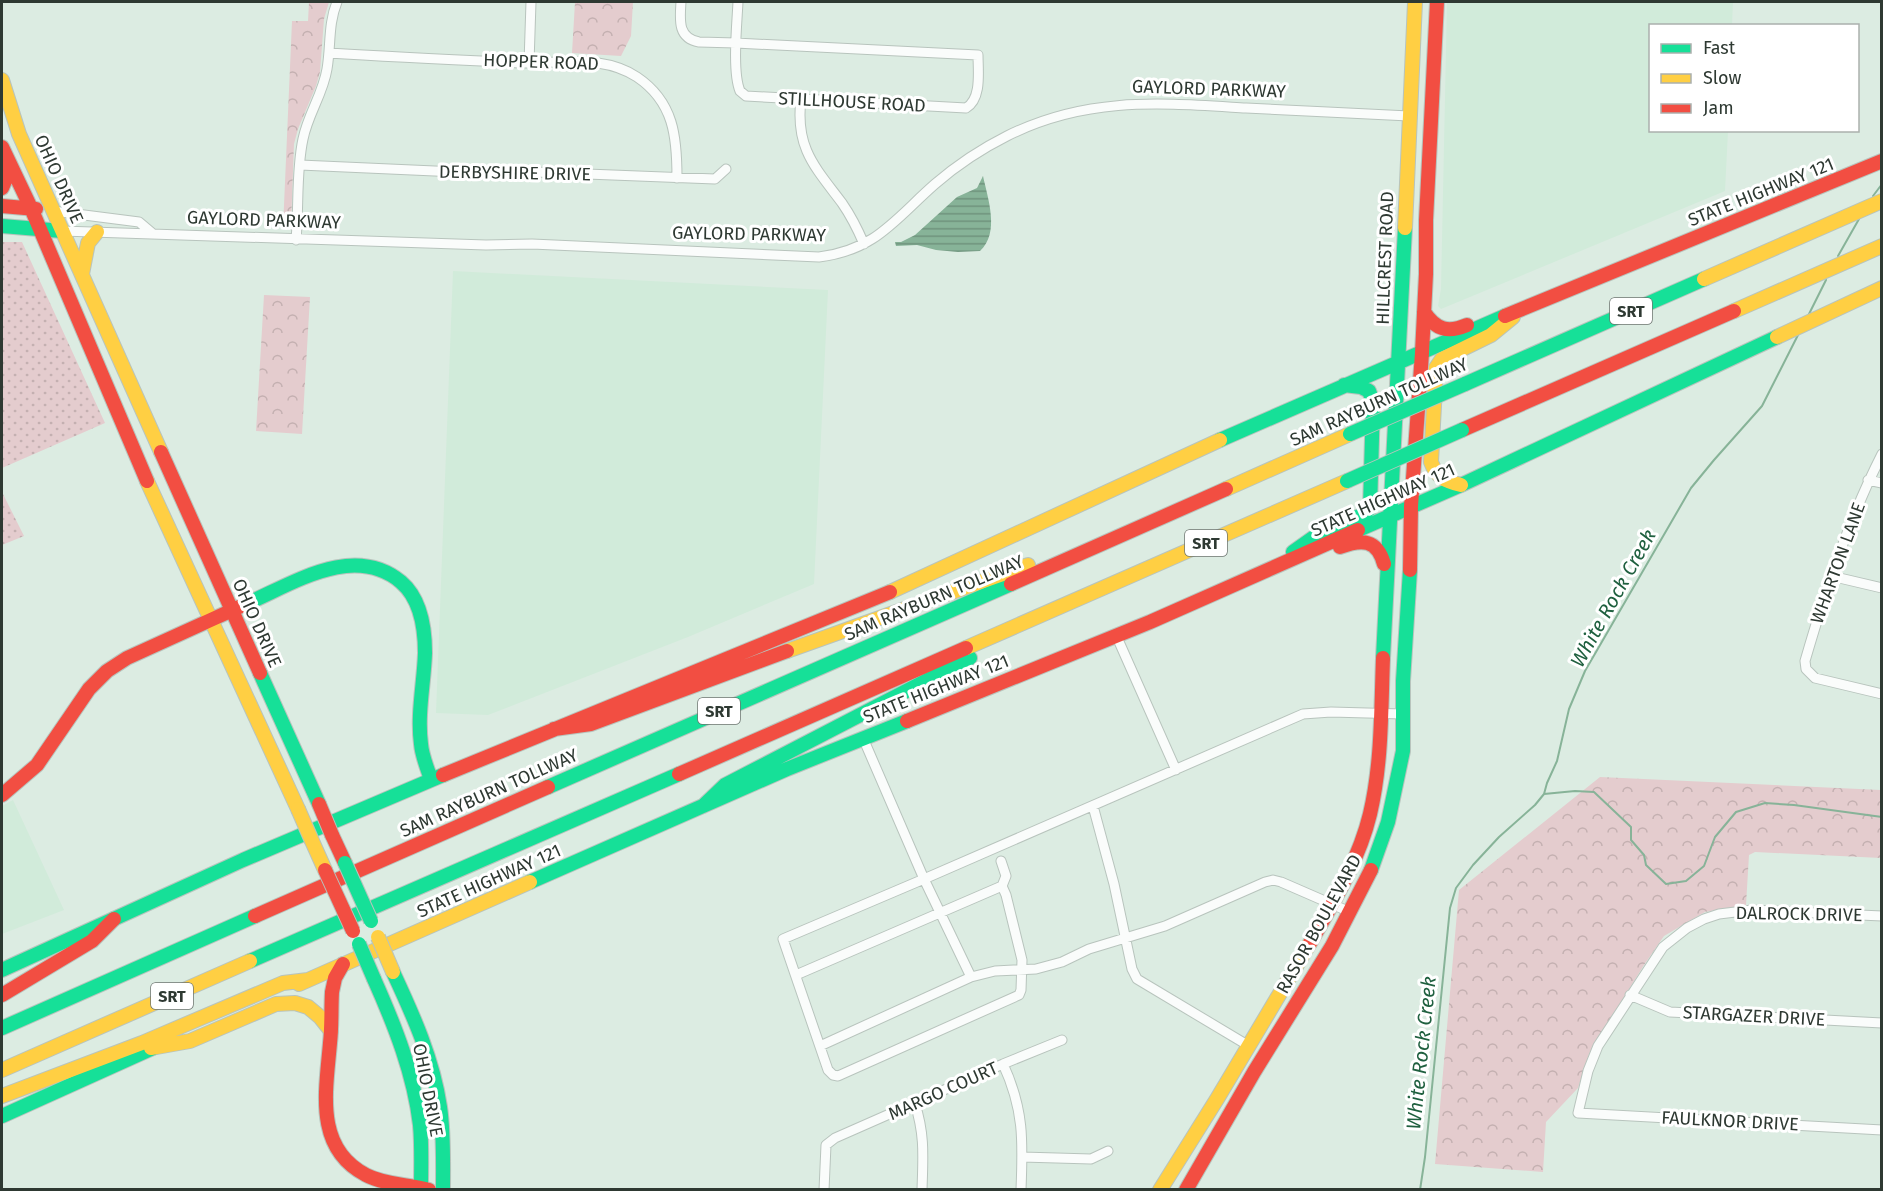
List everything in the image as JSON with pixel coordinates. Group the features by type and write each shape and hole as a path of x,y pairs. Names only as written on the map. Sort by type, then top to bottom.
{"main road":[{"name":"HILLCREST ROAD","path":"1390,516 1415,2"},
{"path":"1412,506 1422,353 1437,2"},
{"name":"OHIO DRIVE","path":"2,80 19,134 420,1030 433,1072 440,1107 443,1187"},
{"path":"1409,116 1431,117"},
{"path":"2,189 5,181 4,154"},
{"name":"OHIO DRIVE","path":"4,154 31,208 140,465 392,1020 411,1079 420,1130 423,1189"},
{"name":"STATE HIGHWAY 121","path":"2,970 243,860 431,779 895,590 1150,471 1529,305 1881,161"},
{"path":"1798,238 1847,207 1881,191"},
{"name":"SAM RAYBURN TOLLWAY","path":"2,1028 1881,201"},
{"name":"GAYLORD PARKWAY","path":"2,206 53,211"},
{"name":"GAYLORD PARKWAY","path":"2,226 62,231"},
{"path":"82,274 88,243 97,232"},
{"name":"SRT","path":"2,1070 1881,246"},
{"path":"1818,274 1861,264 1881,255"},
{"name":"STATE HIGHWAY 121","path":"2,1116 151,1048 703,806 1116,635 1461,485 1881,288"},
{"path":"1424,312 1431,324 1438,328 1457,329 1496,313 1529,305"},
{"path":"1461,485 1444,481 1435,473 1431,462 1436,368 1442,359 1491,335 1529,305"},
{"path":"1272,568 1317,535 1364,514 1370,508 1373,402 1369,391 1361,387 1344,385"},
{"name":"RASOR BOULEVARD","path":"1186,1190 1350,912 1368,879 1388,822 1403,751 1403,681 1412,506"},
{"name":"RASOR BOULEVARD","path":"1160,1190 1250,1046 1348,876 1370,815 1380,753 1390,516"},
{"path":"1272,568 1310,560 1352,542 1361,541 1370,543 1382,553 1386,576"},
{"path":"554,729 591,724 744,666 1046,558 1079,555"},
{"path":"2,795 37,765 84,695 107,671 127,658 304,578 334,567 357,564 380,568 398,578 413,595 423,618 420,738 423,758 431,779"},
{"path":"703,806 725,785 954,666 1007,641 1065,604"},
{"path":"2,995 92,941 114,919"},
{"path":"343,964 334,980 326,1111 333,1141 353,1167 368,1177 394,1185 423,1189 443,1187"},
{"path":"2,1096 142,1043 283,983 308,980"},
{"path":"151,1048 190,1041 276,1004 290,1002 303,1004 313,1009 331,1031"}],"street":[{"path":"296,240 303,137 325,80 331,23 337,2"},
{"path":"529,63 531,2"},
{"path":"681,2 680,26 688,38 699,42 736,44 738,2"},
{"name":"STILLHOUSE ROAD","path":"736,44 978,55 976,95 966,108 746,96 740,91 737,81 736,44"},
{"name":"HOPPER ROAD","path":"329,53 529,63 601,63 626,71 643,82 662,103 672,124 676,144 677,178"},
{"path":"801,99 800,126 808,154 815,169 848,212 864,244"},
{"name":"GAYLORD PARKWAY","path":"62,231 296,240 532,244 802,257 836,254 864,244 891,226 941,178 981,150 1025,128 1085,110 1128,104 1162,103 1409,116"},
{"name":"DERBYSHIRE DRIVE","path":"300,165 715,179 726,169"},
{"name":"GAYLORD PARKWAY","path":"53,211 139,222 152,233"},
{"name":"WHARTON LANE","path":"1881,454 1868,480 1831,576 1805,661 1809,674 1815,678 1881,694"},
{"path":"1868,480 1881,483"},
{"path":"1831,576 1881,588"},
{"path":"1116,635 1176,770"},
{"path":"1002,885 1022,960 1019,995 838,1076 832,1075 828,1070 783,939 1303,714 1331,712 1403,714"},
{"path":"863,738 924,879 971,977"},
{"path":"1093,806 1114,884 1132,969 1137,979 1250,1046"},
{"path":"796,975 1002,885 1006,876 1001,861"},
{"path":"820,1046 971,977 995,971 1036,969 1062,962 1089,949 1165,926 1265,882 1273,880 1281,882 1350,912"},
{"name":"DALROCK DRIVE","path":"1578,1113 1588,1071 1598,1046 1663,948 1687,928 1704,918 1752,910 1881,916"},
{"name":"STARGAZER DRIVE","path":"1630,995 1670,1012 1881,1023"},
{"name":"MARGO COURT","path":"824,1190 826,1145 835,1138 1062,1040"},
{"path":"1003,1064 1013,1086 1021,1119 1021,1190"},
{"path":"915,1104 924,1140 922,1190"},
{"name":"FAULKNOR DRIVE","path":"1578,1113 1881,1130"},
{"path":"1022,1158 1091,1159 1108,1151"}],"shaded area":[{"path":"1447,2 1733,2 1732,24 1649,24 1649,132 1728,132 1725,191 1441,309 1438,306 1441,289"},
{"path":"983,176 990,205 991,225 990,235 980,251 958,252 917,245 896,246 895,242 901,242 915,235 957,197 977,188"},
{"path":"453,271 828,290 814,584 688,637 488,715 436,713"},
{"path":"13,800 64,910 2,934 2,806"}],"green space":[{"path":"309,2 329,2 324,19 320,72 294,144 291,225 289,228 283,228 292,21 308,21"},
{"path":"575,2 633,2 631,36 621,56 572,53"},
{"path":"2,242 22,242 105,423 2,468"},
{"path":"264,295 310,297 302,434 256,431"},
{"path":"2,492 24,536 2,545"},
{"path":"1600,777 1881,790 1881,858 1755,852 1749,855 1746,905 1705,912 1664,936 1644,965 1589,1054 1578,1088 1546,1122 1543,1172 1435,1164 1459,890"}],"waterway":[{"name":"White Rock Creek","path":"1873,196 1882,184"},
{"name":"White Rock Creek","path":"1838,256 1859,219"},
{"name":"White Rock Creek","path":"1807,318 1826,280"},
{"name":"White Rock Creek","path":"1420,1190 1450,908 1456,888 1473,865 1499,837 1544,794 1557,761 1569,709 1585,671 1691,488 1762,406 1799,333"},
{"path":"1544,794 1594,792 1631,827 1631,840 1644,855 1646,865 1666,884 1686,881 1704,866 1715,837 1736,812 1765,803 1882,817"}],"traffic: fast":[{"path":"2,226 62,231"},
{"path":"1383,658 1405,228"},
{"path":"1465,384 1704,279"},
{"path":"1220,440 1505,316"},
{"path":"1358,530 1461,485 1777,337"},
{"path":"1350,434 1465,384"},
{"path":"1293,552 1317,535 1364,514 1370,508 1373,402 1369,391 1361,387 1344,385"},
{"path":"1347,481 1462,430"},
{"path":"248,603 304,577 344,566 364,566 383,571 401,582 413,597 423,624 425,653 420,733 422,753 431,779"},
{"path":"1371,870 1388,822 1403,751 1403,681 1410,570"},
{"path":"548,787 1011,584"},
{"path":"703,806 725,785 970,658"},
{"path":"260,673 319,804"},
{"path":"530,882 787,769 907,721"},
{"path":"250,961 679,774"},
{"path":"2,970 243,860 443,775"},
{"path":"345,863 371,921"},
{"path":"2,1028 255,916"},
{"path":"359,944 374,979"},
{"path":"393,972 421,1038 437,1089 442,1127 443,1190"},
{"path":"374,979 396,1032 413,1087 421,1133 421,1190"},
{"path":"2,1116 155,1047"}],"traffic: slow":[{"path":"1405,228 1415,2"},
{"path":"2,80 19,134 161,452"},
{"path":"1704,279 1882,201"},
{"path":"82,274 88,243 97,232"},
{"path":"1734,311 1882,246"},
{"path":"1777,337 1882,288"},
{"path":"1461,485 1442,478 1431,462 1436,368 1442,359 1491,335 1513,317"},
{"path":"1226,489 1350,434"},
{"path":"890,592 1220,440"},
{"path":"147,481 298,809"},
{"path":"966,648 1347,481"},
{"path":"787,651 1028,565"},
{"path":"298,809 312,841"},
{"path":"312,841 325,870"},
{"path":"299,984 530,882"},
{"path":"378,937 393,972"},
{"path":"1160,1190 1310,943"},
{"path":"2,1070 250,961"},
{"path":"2,1096 142,1043 283,983 308,980"},
{"path":"151,1048 190,1041 276,1004 295,1003 308,1007 331,1031"}],"traffic: jam":[{"path":"1410,570 1411,506 1422,353 1437,2"},
{"path":"2,147 31,208 147,481"},
{"path":"2,188 7,160"},
{"path":"1505,316 1882,161"},
{"path":"2,206 36,209"},
{"path":"1462,430 1734,311"},
{"path":"1424,312 1433,323 1443,328 1454,329 1467,325"},
{"path":"161,452 260,673"},
{"path":"1011,584 1226,489"},
{"path":"907,721 1150,622 1358,530"},
{"path":"1340,547 1355,543 1368,543 1377,550 1384,564"},
{"path":"443,775 890,592"},
{"path":"2,795 37,765 89,689 107,671 127,658 248,603"},
{"path":"679,774 966,648"},
{"path":"554,729 591,724 787,651"},
{"path":"1310,943 1352,864 1370,814 1379,756 1383,658"},
{"path":"255,916 548,787"},
{"path":"319,804 332,835"},
{"path":"332,835 345,863"},
{"path":"325,870 353,931"},
{"path":"1186,1190 1254,1072 1332,946 1371,870"},
{"path":"2,995 92,941 114,919"},
{"path":"343,964 335,978 332,992 326,1099 331,1134 338,1150 349,1164 366,1175 381,1181 429,1190"}]}
